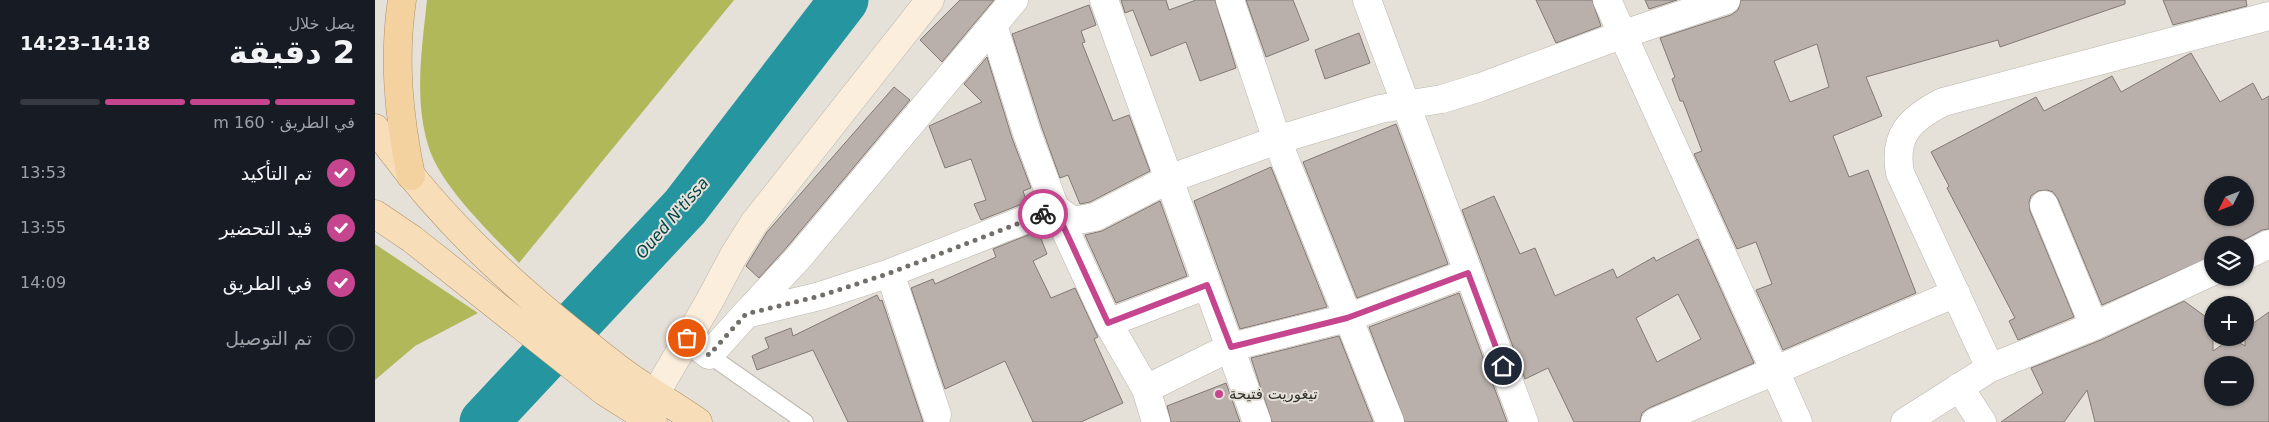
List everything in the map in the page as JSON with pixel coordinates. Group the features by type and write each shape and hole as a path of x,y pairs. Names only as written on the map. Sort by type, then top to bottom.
{"highway":[{"path":"402,0 397,75 401,125 411,176"}],"main road":[{"path":"651,410 687,338 754,223 930,0"},
{"path":"375,128 411,176 457,230 516,286 621,370 651,410"},
{"path":"375,214 412,239 605,392 651,410 698,422"}],"street":[{"path":"687,338 709,355 799,257 1014,0"},
{"path":"1104,0 1257,422"},
{"path":"1230,0 1277,140 1390,422"},
{"path":"1367,0 1524,422"},
{"path":"1607,0 1621,35 1798,422"},
{"path":"1055,208 1073,221 1095,217 1169,179 1277,140 1380,109 1442,99 1481,87 1621,35 1726,0"},
{"path":"993,25 1027,133 1055,208 1108,323 1146,389 1156,422"},
{"path":"1990,368 1900,173 1897,157 1898,147 1904,131 1921,115 1943,102 2265,25"},
{"path":"2044,205 2094,326"},
{"path":"746,314 820,296 890,273 1055,208"},
{"path":"2254,252 2269,244"},
{"path":"890,273 937,415"},
{"path":"1146,389 1231,347 1347,318 1468,273"},
{"path":"1905,422 1990,368 2094,326 2204,275"},
{"path":"1108,323 1207,285"},
{"path":"1655,422 1956,293"},
{"path":"1959,387 1982,422"}],"lane":[{"path":"709,355 805,422"}],"green space":[{"path":"427,0 734,0 519,263 454,192 434,161 428,145 421,109 420,91 421,55"},
{"path":"375,244 478,313 415,346 375,380"}],"building":[{"path":"960,0 994,0 942,62 920,40"},
{"path":"1121,0 1166,0 1169,10 1196,0 1215,0 1236,68 1200,81 1186,42 1151,56 1133,10 1125,13"},
{"path":"1246,0 1293,0 1309,40 1266,57"},
{"path":"1536,0 1592,0 1601,26 1556,43"},
{"path":"1645,0 1677,0 1649,9"},
{"path":"1741,0 2125,0 2125,4 2000,47 1998,40 1866,77 1882,116 1833,136 1849,177 1868,170 1916,293 1783,350 1756,290 1772,284 1756,242 1737,249 1694,154 1702,151 1683,101 1680,101 1672,79 1675,77 1660,38 1731,15 1738,10","holes":["1817,44 1829,87 1790,102 1774,61"]},
{"path":"2163,0 2246,0 2247,6 2173,25"},
{"path":"1089,5 1096,25 1081,31 1085,42 1082,43 1113,121 1129,115 1150,171 1090,202 1080,204 1068,175 1060,178 1012,34"},
{"path":"1359,33 1370,63 1325,79 1315,50"},
{"path":"2191,53 2220,102 2253,83 2262,100 2269,96 2269,229 2262,230 2251,236 2204,236 2204,260 2102,305 2058,199 2053,192 2047,190 2038,191 2031,196 2029,202 2030,211 2074,317 2018,340 2009,321 2015,318 1947,188 1949,186 1931,152 2036,97 2044,111 2112,76 2121,92"},
{"path":"987,57 1012,138 1031,188 1023,191 1027,202 981,220 974,204 986,200 971,159 945,168 929,126 982,102 964,84"},
{"path":"894,87 910,100 759,278 746,266 767,232"},
{"path":"1396,124 1448,264 1357,298 1303,162"},
{"path":"1271,167 1327,307 1240,329 1194,201"},
{"path":"1494,196 1520,254 1535,248 1555,296 1613,269 1617,278 1654,257 1656,261 1698,239 1754,363 1649,408 1642,413 1640,422 1574,422 1548,368 1525,379 1462,210","holes":["1678,294 1701,339 1657,362 1636,318"]},
{"path":"1160,201 1187,276 1116,303 1085,235 1102,231"},
{"path":"1038,231 1047,254 1033,261 1051,298 1075,288 1098,337 1094,339 1123,403 1081,422 1033,422 1005,361 945,389 911,288 933,279 935,284 996,257 993,249"},
{"path":"1459,293 1507,422 1405,422 1369,327"},
{"path":"877,295 880,301 882,300 923,422 848,422 813,350 757,370 752,356 769,348 765,338 791,328 793,336"},
{"path":"2184,301 2204,315 2204,346 2213,346 2213,351 2220,346 2254,346 2254,323 2269,312 2269,422 2095,422 2087,390 2064,422 2001,422 2043,393 2031,368 2101,340"},
{"path":"1339,336 1373,422 1272,422 1251,358"},
{"name":"تيغوريت فتيحة","path":"1226,383 1240,422 1171,422 1167,406"}],"waterway":[{"name":"Oued N'tissa","path":"484,422 685,207 844,0"}],"way so far":[{"path":"687,338 709,355 746,314 820,296 890,273 1043,214"}],"place":[{"name":"تيغوريت فتيحة","path":"1219,394"}],"route":[{"path":"1043,214 1055,208 1108,323 1207,285 1231,347 1347,318 1468,273 1503,366"}]}
